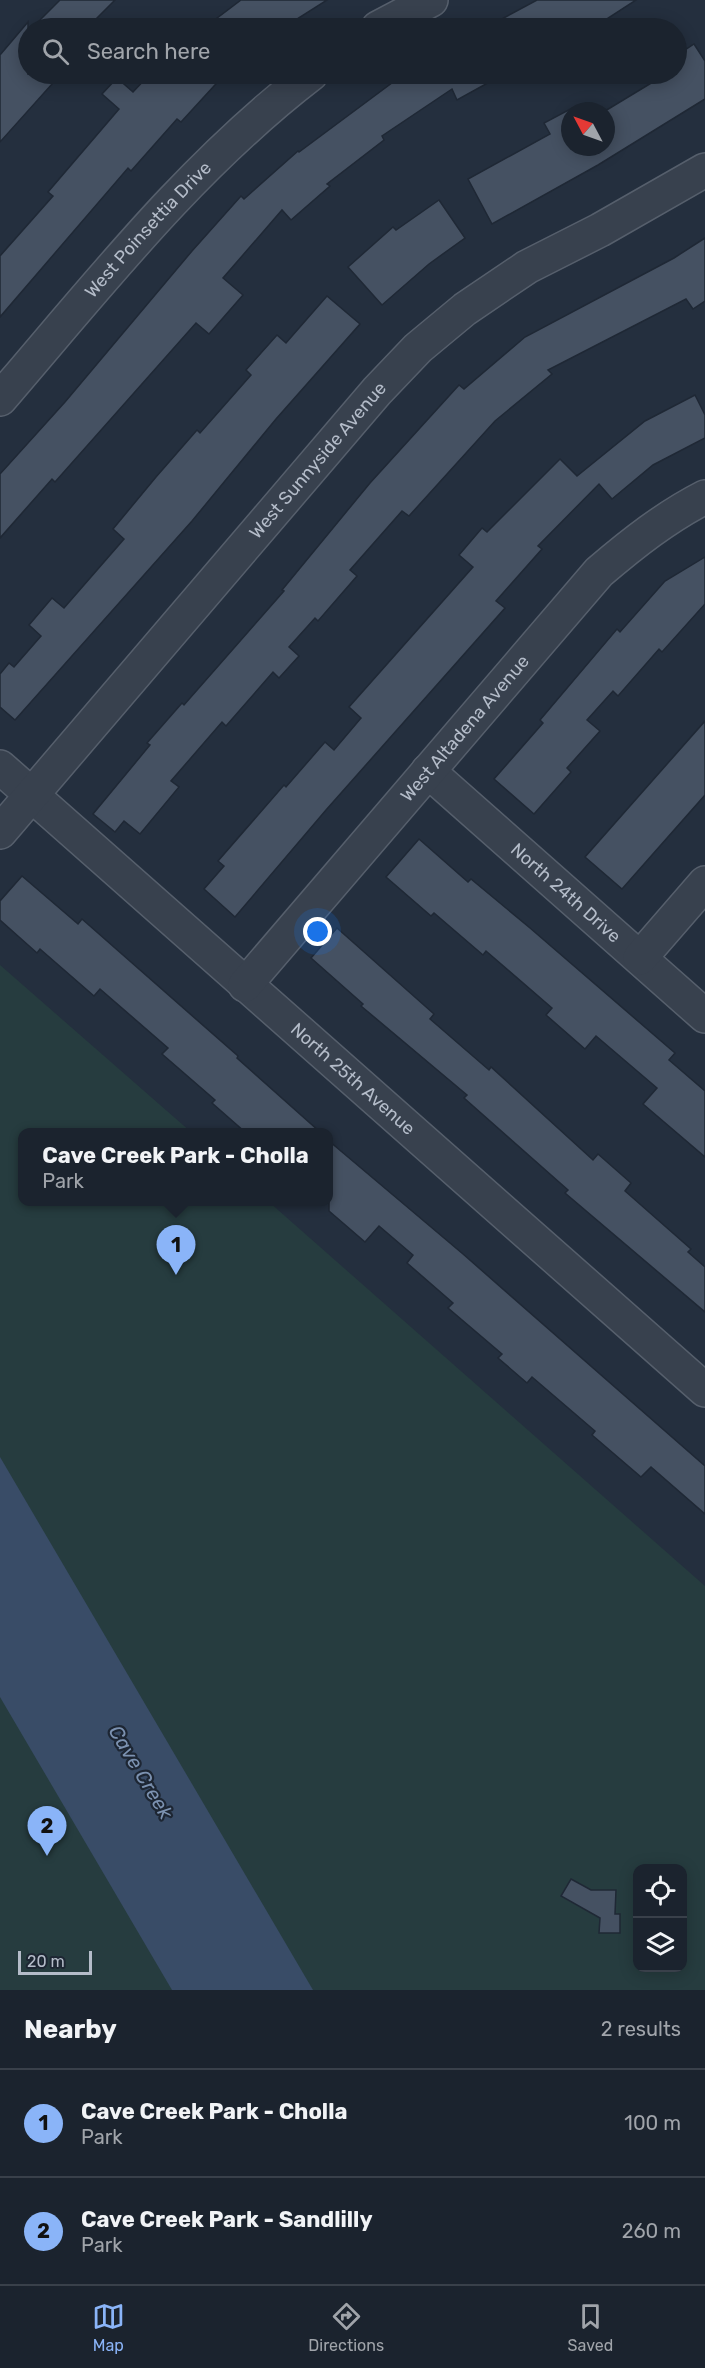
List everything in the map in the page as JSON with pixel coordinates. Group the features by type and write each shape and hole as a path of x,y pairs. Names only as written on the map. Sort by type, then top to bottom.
{"street":[{"path":"397,18 431,0"},
{"name":"West Poinsettia Drive","path":"0,399 173,199 263,111 297,84"},
{"name":"West Sunnyside Avenue","path":"0,832 377,391 418,348 465,309 527,267 600,230 705,170"},
{"name":"West Altadena Avenue","path":"245,985 599,572 641,537 679,510 705,497"},
{"name":"North 25th Avenue","path":"0,767 705,1390"},
{"name":"North 24th Drive","path":"428,771 705,1016"},
{"path":"640,958 705,883"}],"green space":[{"path":"0,965 186,1128 18,1128 18,1206 274,1206 705,1586 705,1990 0,1990"}],"water":[{"name":"Cave Creek","path":"0,1457 313,1990 172,1990 0,1697"}],"building":[{"path":"60,0 115,0 97,18 42,18"},
{"path":"241,0 327,0 299,18 217,18"},
{"path":"537,0 636,0 608,18 504,18"},
{"path":"18,34 18,84 52,84 0,142 0,55"},
{"path":"694,44 705,61 705,99 615,155 615,105 650,84 687,84 687,49"},
{"path":"111,84 124,84 133,92 141,84 216,84 181,122 177,119 131,171 128,168 0,317 0,256 53,196 48,192 119,109 102,94"},
{"path":"391,84 486,84 457,100 452,89 382,136 384,140 327,184 330,186 291,220 282,210 223,278 243,295 209,334 196,323 55,482 52,479 0,538 0,474 65,402 241,196 244,199 299,152"},
{"path":"561,114 561,156 613,156 492,224 468,179 550,134 544,123"},
{"path":"439,200 465,238 429,264 382,305 348,267 393,227 396,230"},
{"path":"705,238 705,301 693,309 686,299 548,370 552,374 495,421 409,516 402,511 350,570 357,576 318,621 315,618 289,647 299,656 279,678 273,672 226,726 222,722 171,781 179,787 140,834 124,821 115,832 93,814 150,745 147,743 182,703 184,705 284,591 282,590 370,483 459,385 464,389 525,337 674,258"},
{"path":"327,296 360,324 276,419 192,521 15,720 0,707 0,674 9,663 14,667 41,636 29,625 52,598 64,608 124,539 113,529 197,430 200,433 251,375 246,370 277,335 286,343"},
{"path":"695,395 705,415 705,438 653,465 612,499 599,484 538,546 542,549 496,601 505,608 326,810 235,917 204,889 224,866 218,861 284,785 286,787 325,742 334,750 361,718 349,707 473,567 459,555 482,528 487,532 560,459 577,476 645,421"},
{"path":"705,557 705,604 662,652 659,649 618,696 613,691 587,720 600,731 567,768 571,772 534,814 494,779 543,723 540,720 617,629 620,632 665,581"},
{"path":"705,721 705,795 622,889 585,857"},
{"path":"419,839 468,882 471,879 530,928 675,1053 669,1060 705,1091 705,1157 643,1104 657,1088 596,1036 585,1049 546,1015 552,1008 486,951 483,955 434,913 431,916 386,877"},
{"path":"22,876 78,924 82,919 238,1056 237,1058 316,1128 240,1128 212,1103 215,1100 162,1054 168,1048 100,989 94,996 40,949 37,953 0,920 0,901"},
{"path":"337,928 434,1014 430,1019 489,1070 491,1067 593,1160 598,1154 631,1183 625,1191 691,1249 688,1252 705,1267 705,1312 565,1193 568,1190 464,1098 467,1095 361,1006 363,1004 311,958"},
{"path":"333,1144 463,1254 705,1466 705,1514 651,1467 641,1477 592,1435 595,1431 532,1377 527,1383 498,1358 502,1354 448,1308 453,1303 407,1263 413,1255 379,1226 365,1242 329,1211 329,1206 333,1206"},
{"path":"571,1879 591,1890 616,1890 615,1914 620,1914 620,1933 599,1933 600,1918 561,1896"}],"place":[{"name":"Cave Creek Park - Cholla","path":"176,1275"},
{"name":"Cave Creek Park - Sandlilly","path":"47,1856"}]}
